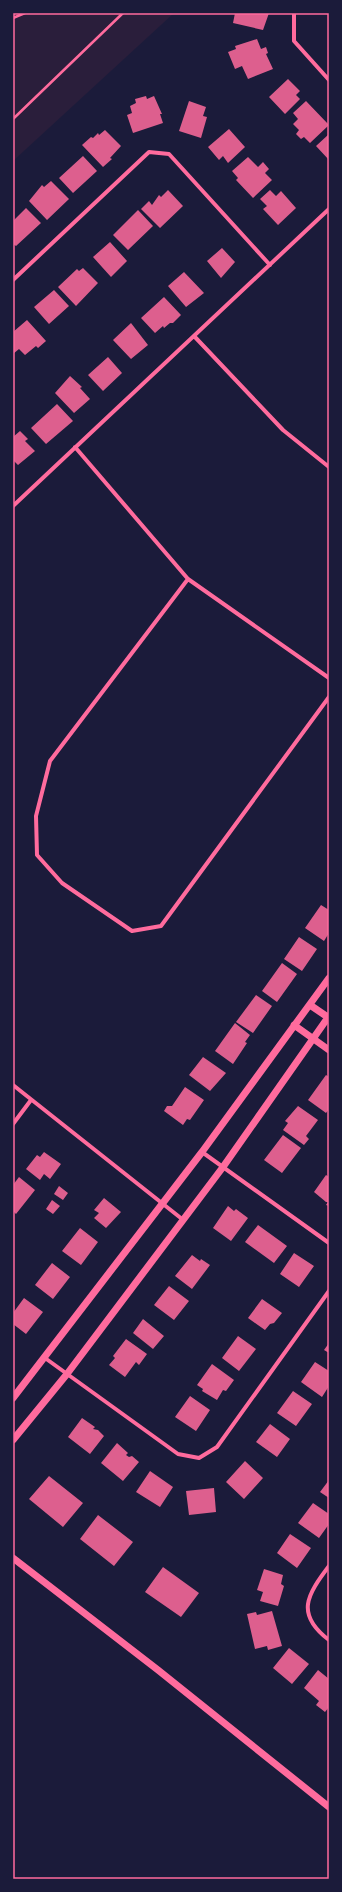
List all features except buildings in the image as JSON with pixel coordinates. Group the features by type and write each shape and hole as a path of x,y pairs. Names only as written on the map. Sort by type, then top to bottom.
{"street":[{"path":"294,13 294,41 329,80"},
{"path":"13,280 149,152 169,154 270,265"},
{"path":"13,506 329,210"},
{"path":"194,336 283,430 329,467"},
{"path":"75,447 188,579 329,678"},
{"path":"188,579 50,761 36,816 37,856 62,883 132,931 161,926 329,697"},
{"path":"13,1398 202,1152 329,978"},
{"path":"13,1440 67,1374 182,1219 223,1167 329,1017 310,1005"},
{"path":"294,1026 329,1050"},
{"path":"13,1085 182,1219"},
{"path":"13,1124 31,1100"},
{"path":"202,1152 329,1243"},
{"path":"45,1358 178,1454 199,1458 217,1447 329,1291"},
{"path":"13,1558 158,1670 329,1806"},
{"path":"329,1566 311,1590 307,1611 316,1630 329,1640"}],"path":[{"path":"13,18 25,13"},
{"path":"13,119 123,13"}],"shaded area":[{"path":"13,13 174,13 13,161"}]}
